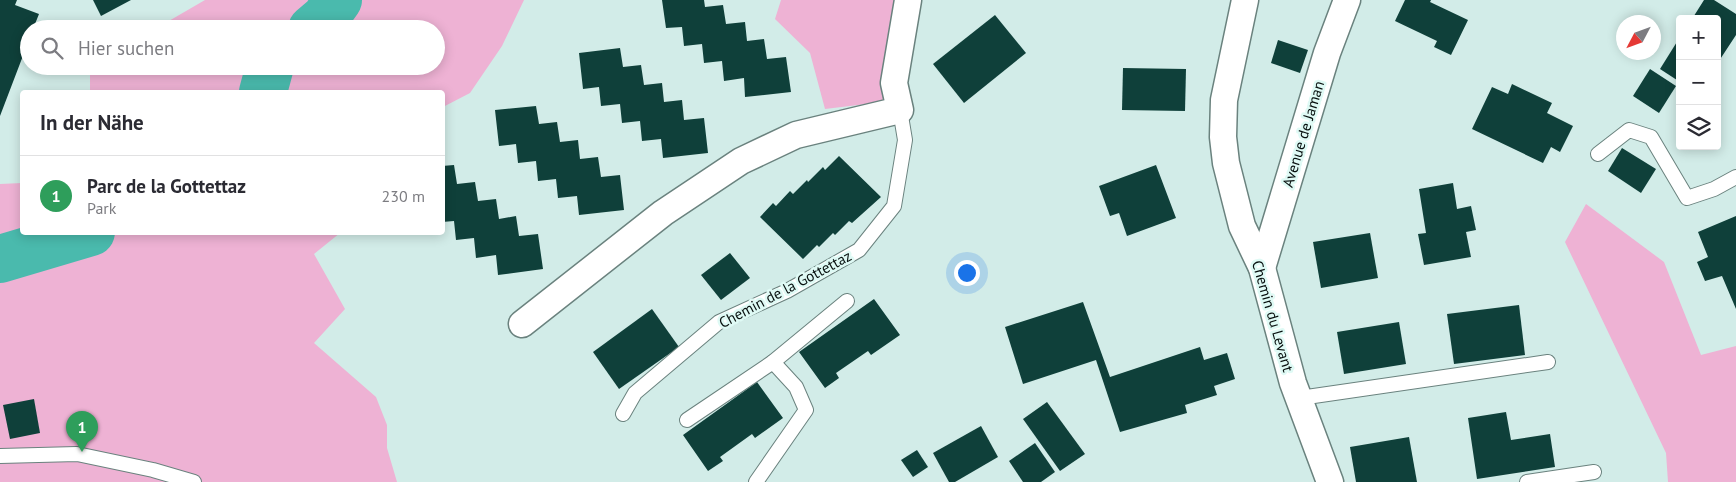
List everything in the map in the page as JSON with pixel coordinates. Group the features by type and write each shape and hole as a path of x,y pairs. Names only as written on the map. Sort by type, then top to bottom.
{"street":[{"name":"Chemin de la Gottettaz","path":"900,110 894,83 908,0"},
{"name":"Chemin du Levant","path":"1245,0 1224,100 1222,137 1226,163 1242,226 1262,268 1293,383 1330,482"},
{"name":"Avenue de Jaman","path":"1262,268 1327,53 1347,0"},
{"path":"522,324 663,214 741,161 796,135 900,110"}],"lane":[{"name":"Chemin de la Gottettaz","path":"622,414 635,393 719,322 787,291 859,250 894,206 906,140 900,110"},
{"path":"1598,154 1629,130 1651,137 1687,198 1714,189 1736,177"},
{"path":"687,420 773,362 847,301"},
{"path":"756,482 806,410 796,387 773,362"},
{"path":"1300,398 1548,362"},
{"path":"0,456 77,454 136,466 194,482"},
{"path":"1527,482 1594,472"}],"shaded area":[{"path":"205,0 524,0 502,46 470,93 445,106 445,90 90,90 90,75 445,75 445,20 171,20"},
{"path":"781,0 900,0 883,102 825,109 810,53 775,19"},
{"path":"20,183 20,235 338,235 314,254 345,309 314,343 376,397 387,425 387,448 397,482 0,482 0,184"},
{"path":"1586,204 1664,262 1701,355 1736,346 1736,482 1668,482 1666,453 1565,242"}],"building":[{"path":"0,0 17,0 15,5 39,14 37,20 20,20 20,64 0,116"},
{"path":"93,0 131,0 101,16"},
{"path":"662,0 704,0 705,7 723,5 726,24 745,22 747,41 764,39 767,59 786,57 791,92 745,97 744,78 724,81 722,61 704,63 702,44 684,46 682,27 666,28"},
{"path":"1405,0 1431,0 1430,2 1468,20 1451,55 1434,47 1437,41 1395,21"},
{"path":"1704,0 1714,0 1736,14 1736,35 1721,58 1721,15 1695,15"},
{"path":"995,15 1026,53 964,103 933,64"},
{"path":"1278,40 1308,50 1300,73 1271,63"},
{"path":"1676,43 1676,79 1660,69"},
{"path":"620,48 623,67 641,65 644,85 662,83 664,102 682,100 684,120 704,118 708,153 663,158 661,139 642,141 640,121 622,123 620,104 601,106 599,87 583,89 579,53"},
{"path":"1123,68 1186,69 1185,111 1122,110"},
{"path":"1650,69 1676,86 1659,113 1633,96"},
{"path":"1512,84 1552,103 1547,113 1573,126 1560,152 1551,147 1543,163 1472,129 1492,87 1508,94"},
{"path":"536,106 539,124 557,122 560,142 578,140 580,159 598,157 601,177 620,175 624,210 579,215 577,196 558,198 556,179 538,181 536,161 518,163 516,144 499,146 495,110"},
{"path":"1622,148 1656,169 1641,193 1608,171"},
{"path":"839,156 881,197 852,223 849,221 819,247 817,245 803,259 760,217 773,203 776,206 790,191 793,194 823,167 825,170"},
{"path":"454,165 457,184 475,182 478,201 496,199 499,219 516,216 519,236 538,234 543,269 498,275 496,255 476,258 474,238 456,240 454,221 445,222 445,166"},
{"path":"1156,165 1176,218 1127,236 1119,213 1110,216 1099,186"},
{"path":"1453,183 1457,209 1471,206 1476,230 1466,232 1471,257 1424,265 1418,234 1426,233 1419,189"},
{"path":"1736,216 1736,309 1722,276 1705,281 1697,262 1708,257 1698,232"},
{"path":"1370,233 1378,278 1321,288 1313,242"},
{"path":"730,253 750,278 721,300 701,275"},
{"path":"874,299 900,335 871,355 868,351 836,373 839,378 825,388 799,352"},
{"path":"1083,302 1110,377 1200,347 1204,360 1227,353 1235,379 1214,386 1217,395 1185,405 1187,413 1120,432 1096,360 1023,384 1005,327"},
{"path":"1519,305 1525,355 1454,364 1447,314"},
{"path":"652,309 679,347 619,389 593,352"},
{"path":"1399,322 1406,364 1344,374 1337,332"},
{"path":"757,382 783,418 755,438 752,434 720,457 723,461 708,471 683,435"},
{"path":"34,399 40,433 10,439 3,405"},
{"path":"1047,402 1085,454 1060,471 1023,419"},
{"path":"1506,412 1511,440 1550,434 1555,467 1477,479 1468,418"},
{"path":"981,426 998,457 955,482 949,482 933,453"},
{"path":"1409,437 1417,482 1356,482 1350,447"},
{"path":"1035,443 1055,472 1041,482 1023,482 1009,461"},
{"path":"917,450 928,467 913,477 901,460"}],"waterway":[{"path":"323,20 338,0"},
{"path":"264,90 268,75"},
{"path":"0,259 81,235"}],"place":[{"name":"Parc de la Gottettaz","path":"82,452"}]}
